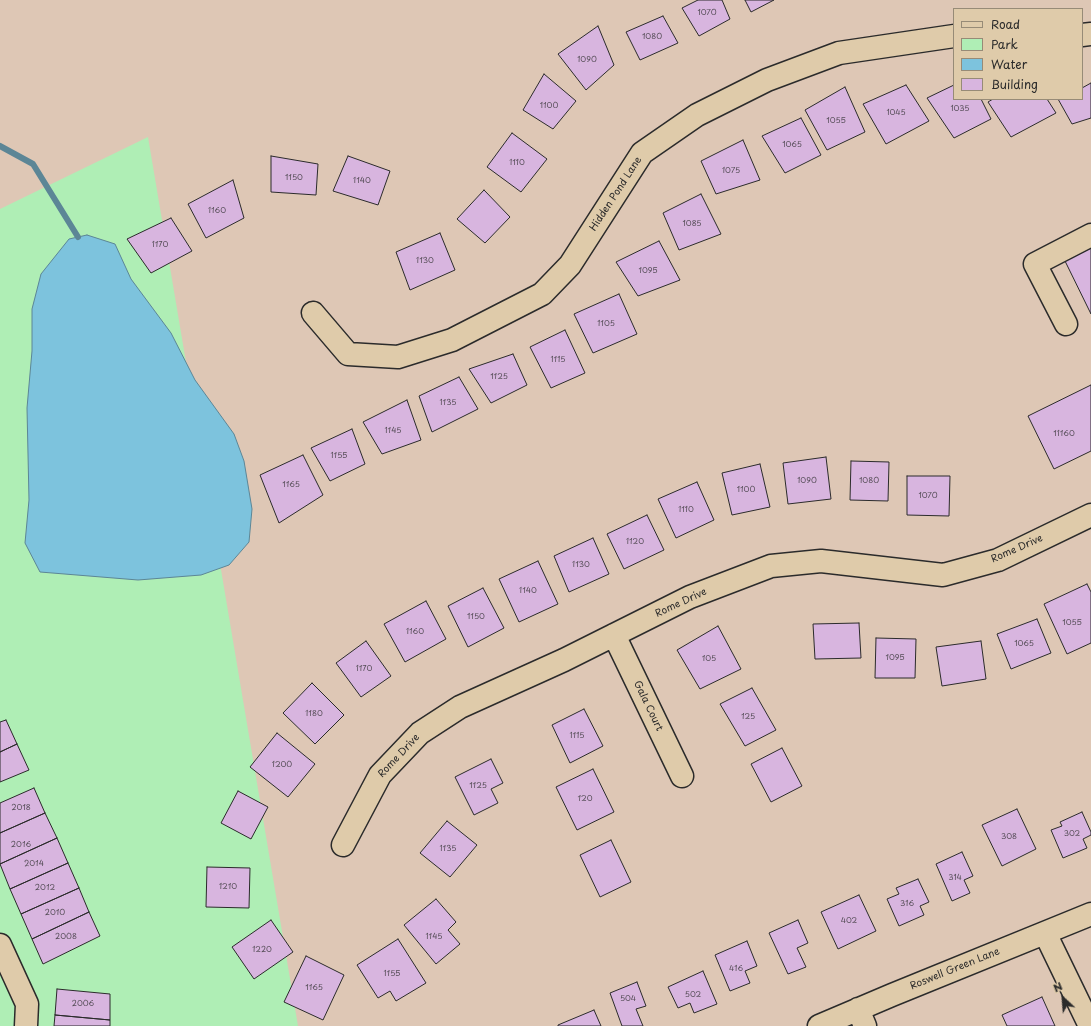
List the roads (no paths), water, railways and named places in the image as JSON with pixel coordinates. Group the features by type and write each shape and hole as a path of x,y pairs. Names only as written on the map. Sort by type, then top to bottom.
{"street":[{"name":"Hidden Pond Lane","path":"313,313 348,354 398,357 452,340 542,294 570,265 642,153 697,114 767,80 839,52 953,36"},
{"path":"1066,324 1035,264 1091,235"},
{"name":"Rome Drive","path":"343,845 380,775 420,733 460,708 690,597 771,566 821,561 943,575 998,560 1091,515"},
{"name":"Gala Court","path":"614,635 682,776"},
{"name":"Roswell Green Lane","path":"819,1026 862,1018 1045,933 1091,914"},
{"path":"1045,933 1090,1026"},
{"path":"0,945 27,1004 26,1026"}],"water":[{"path":"87,235 115,244 131,279 171,333 195,380 234,434 244,461 252,509 249,542 229,565 201,575 138,580 40,572 25,543 29,500 27,408 32,351 32,309 41,274 69,239"}],"waterway":[{"path":"0,146 33,164 78,237"}]}
